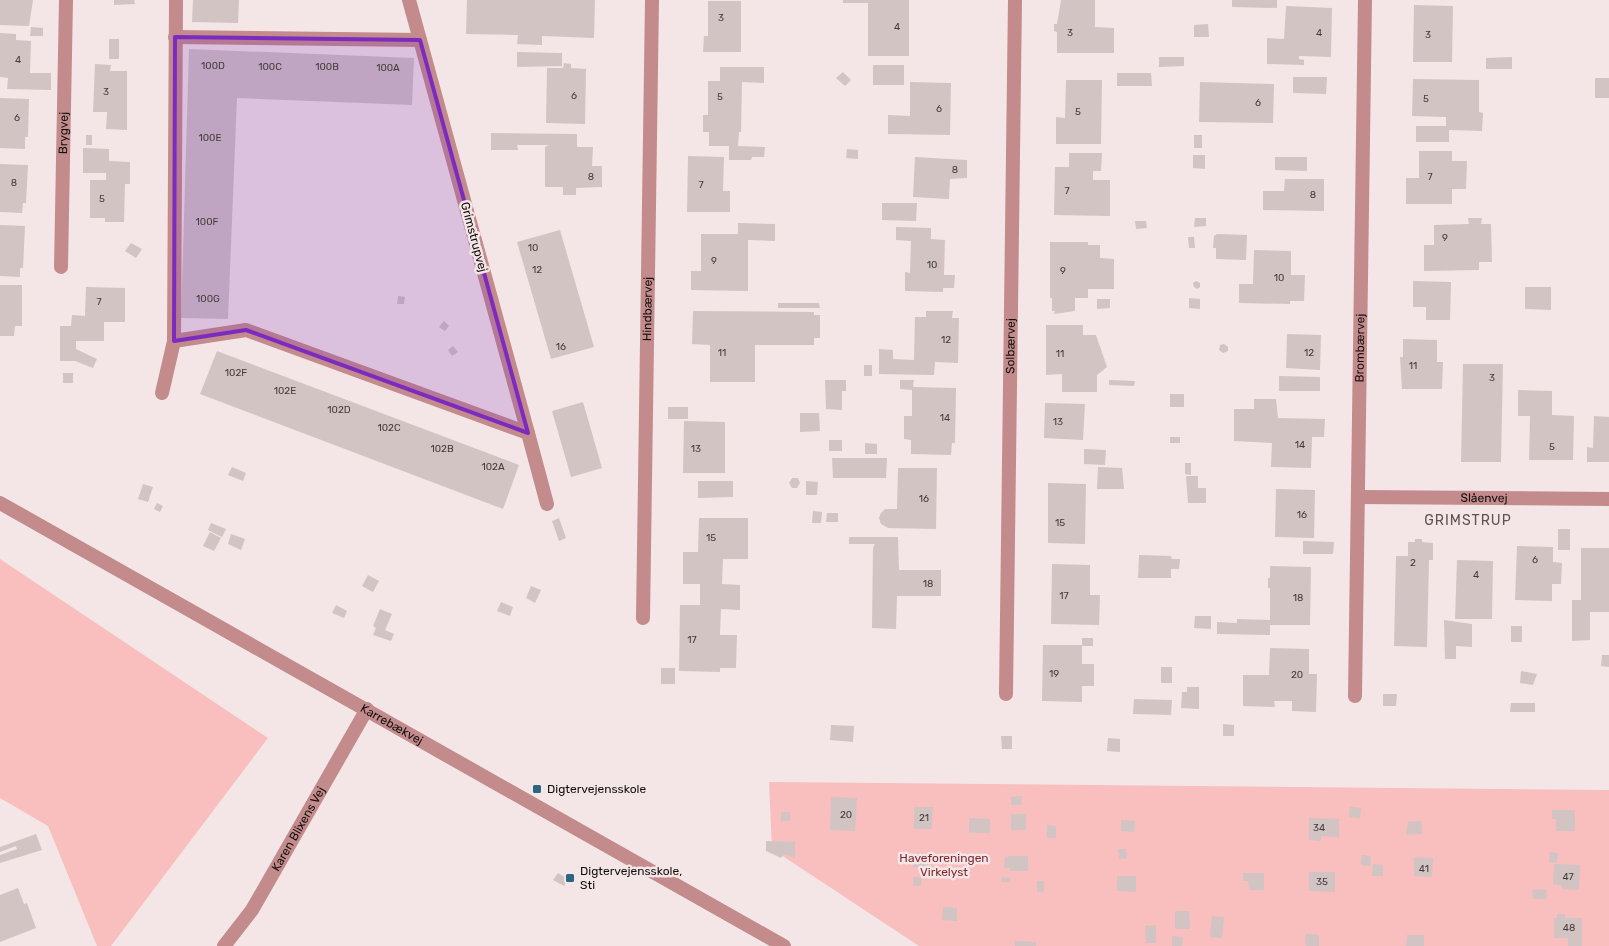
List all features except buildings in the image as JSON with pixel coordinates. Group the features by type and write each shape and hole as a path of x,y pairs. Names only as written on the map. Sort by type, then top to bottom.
{"street":[{"name":"Brygvej","path":"61,267 66,0"},
{"path":"162,394 174,341 176,0"},
{"name":"Grimstrupvej","path":"409,0 547,504"},
{"name":"Hindbærvej","path":"643,618 652,0"},
{"name":"Solbærvej","path":"1006,694 1014,0"},
{"name":"Brombærvej","path":"1355,696 1366,0"},
{"path":"175,37 420,40"},
{"path":"174,341 246,330 528,433"},
{"name":"Slåenvej","path":"1359,497 1609,499"},
{"name":"Karrebækvej","path":"0,503 784,946"},
{"name":"Karen Blixens Vej","path":"224,946 252,910 367,709"}],"highlighted area":[{"path":"175,37 420,40 528,433 246,330 174,341"}],"green space":[{"path":"0,559 268,738 111,946 97,946 48,826 0,798"},
{"name":"Haveforeningen Virkelyst","path":"769,782 1609,790 1609,946 919,946 772,849"}],"place":[{"name":"Digtervejensskole","path":"537,789"},
{"name":"Digtervejensskole, Sti","path":"570,878"}],"district":[{"name":"GRIMSTRUP","path":"1468,520"}]}
